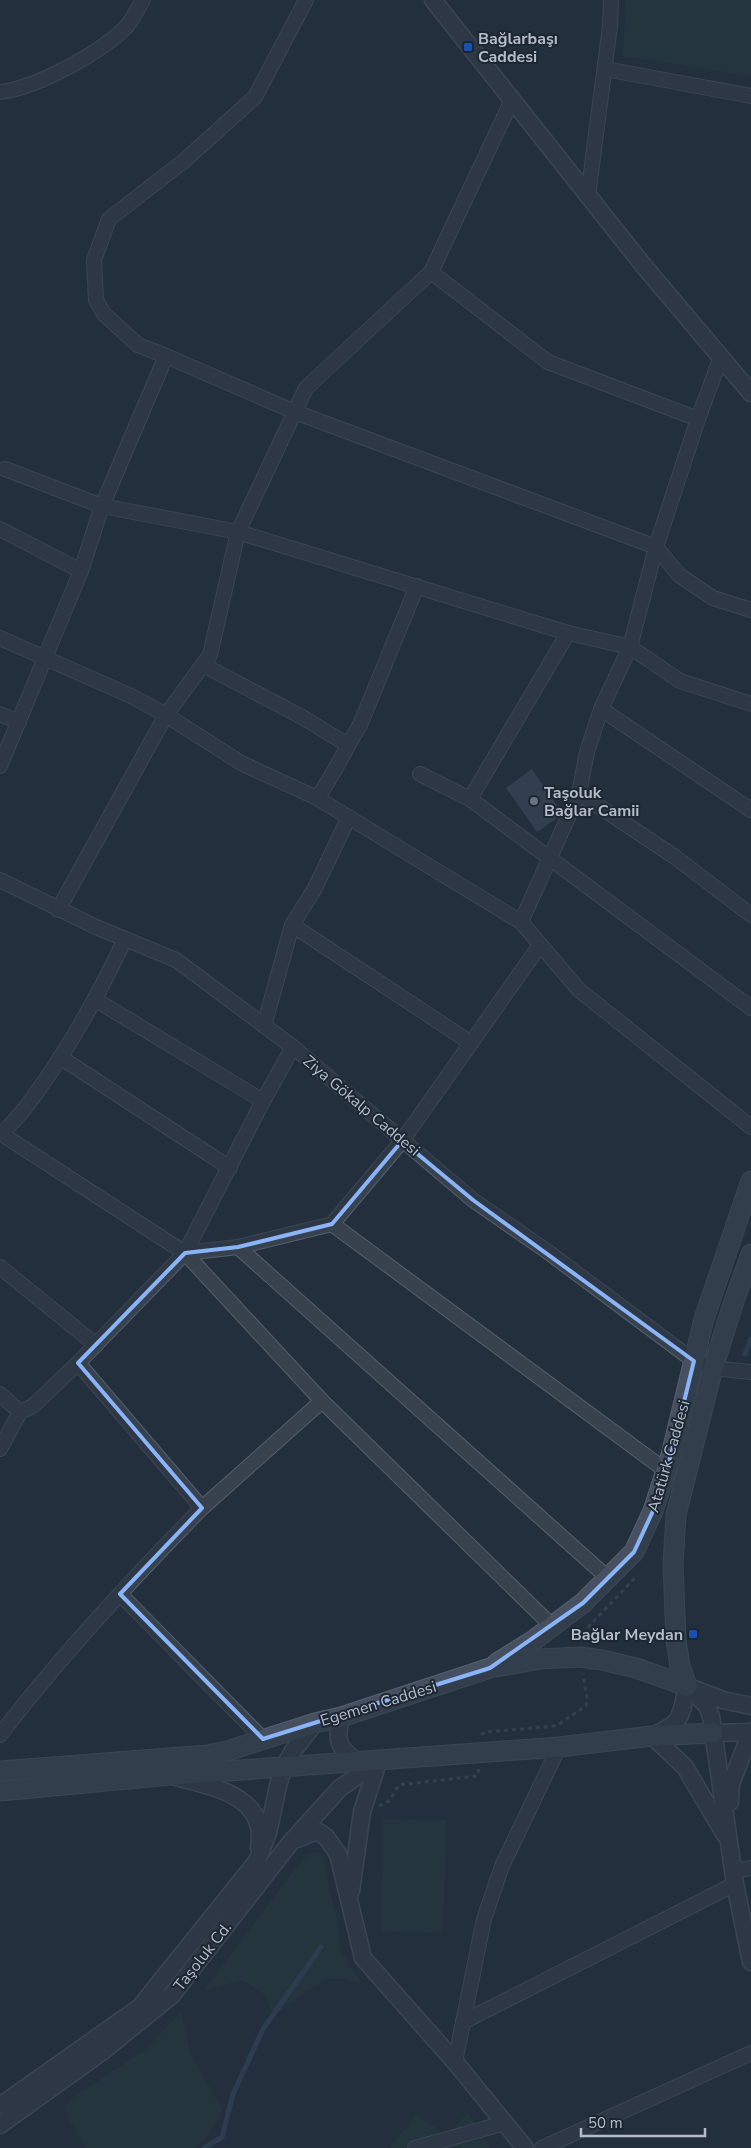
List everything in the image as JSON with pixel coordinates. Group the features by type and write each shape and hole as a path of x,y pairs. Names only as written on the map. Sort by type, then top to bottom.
{"main road":[{"name":"Atatürk Caddesi","path":"688,1686 680,1666 676,1641 673,1564 676,1515 704,1365 704,1319 751,1181"},
{"name":"Atatürk Caddesi","path":"490,1668 583,1603 634,1552 653,1511 665,1470 704,1365 734,1301 751,1254"},
{"name":"Egemen Caddesi","path":"0,1771 208,1755 227,1751 315,1722 341,1716 490,1668 540,1659 580,1657 636,1668 688,1686"},
{"path":"0,1791 171,1775 368,1762 559,1747 652,1736 713,1733"}],"street":[{"path":"0,92 14,90 78,62 125,28 143,0"},
{"path":"306,0 255,97 184,161 109,219 94,260 96,300 104,314 138,345 294,412 656,547 679,575 713,598 751,610"},
{"path":"433,0 588,196 751,393"},
{"path":"588,196 605,69 611,0"},
{"path":"605,69 751,96"},
{"path":"58,910 166,715 210,654 238,532 306,388 431,272 512,100"},
{"path":"431,272 548,362 698,419"},
{"path":"0,766 81,571 102,506 166,356"},
{"path":"521,922 579,793 588,752 601,709 630,647 656,547 698,419 721,357"},
{"path":"5,469 102,506 238,532 568,634 630,647 680,680 751,704"},
{"path":"0,530 81,571"},
{"path":"317,798 332,778 360,725 417,586"},
{"path":"470,799 568,634"},
{"path":"0,638 131,696 166,715 241,763 317,798 521,922 579,990 751,1127"},
{"path":"203,665 302,717 348,745"},
{"path":"601,709 751,810"},
{"path":"0,714 19,722"},
{"path":"420,774 470,799 751,1008"},
{"path":"579,793 675,857 751,915"},
{"path":"264,1026 292,925 314,890 349,817"},
{"name":"Ziya Gökalp Caddesi","path":"0,880 58,910 176,960 293,1047 474,1200 704,1365"},
{"path":"292,925 470,1044"},
{"path":"125,939 96,1000 60,1057 34,1097 1,1134 185,1253 322,1402 552,1626"},
{"path":"185,1253 238,1247 332,1224 402,1140 540,945"},
{"path":"96,1000 262,1101"},
{"path":"0,1450 20,1412 33,1406 78,1363 185,1253 230,1168 262,1101 293,1047"},
{"path":"60,1057 230,1168"},
{"path":"332,1224 665,1470"},
{"path":"238,1247 608,1578"},
{"path":"0,1267 96,1345"},
{"path":"78,1363 202,1508"},
{"path":"704,1365 751,1372"},
{"path":"0,1394 20,1412"},
{"path":"0,1735 34,1691 120,1594 202,1508 322,1402"},
{"path":"120,1594 263,1739"},
{"path":"688,1686 707,1706 711,1717 719,1763 728,1842 751,1962"},
{"path":"688,1686 680,1716 673,1726 652,1736 684,1767 728,1842"},
{"name":"Egemen Caddesi","path":"688,1686 723,1700 751,1706"},
{"path":"341,1716 337,1734 339,1742 347,1754 368,1762 350,1899"},
{"name":"Taşoluk Cd.","path":"0,2106 140,2007 256,1861 268,1833 284,1767 315,1722"},
{"path":"713,1733 751,1732 731,1784 728,1842"},
{"path":"455,2062 484,1919 502,1866 559,1747"},
{"name":"Taşoluk Cd.","path":"0,2125 103,2051 172,1995 292,1842 340,1788 368,1762"},
{"path":"171,1775 226,1792 248,1803 257,1821 260,1841 256,1861"},
{"path":"292,1842 317,1831 326,1837 338,1854 363,1958 455,2062 525,2148"},
{"path":"463,2022 751,1868"},
{"path":"542,2148 751,2053"},
{"path":"415,2148 505,2123"}],"path":[{"path":"579,1644 579,1638 590,1625 638,1575"},
{"path":"477,1740 478,1736 485,1732 546,1728 556,1726 568,1719 586,1706 587,1698 582,1668"},
{"path":"373,1807 389,1801 399,1785 476,1776 479,1773 479,1766"}],"highlighted area":[{"path":"402,1141 473,1200 694,1361 671,1455 653,1511 634,1552 583,1603 490,1668 263,1739 120,1594 202,1508 78,1363 185,1253 238,1247 332,1224"}],"green space":[{"path":"626,0 751,0 751,76 623,56"},
{"path":"383,1819 446,1820 443,1933 381,1931"},
{"path":"315,1852 321,1854 325,1863 328,1885 337,1919 340,1948 350,1967 364,1985 346,1979 325,1979 274,2015 264,1994 242,1980 203,1991 300,1863 308,1854"},
{"path":"181,2012 190,2054 223,2111 208,2136 194,2148 86,2148 68,2118 65,2107 74,2097 145,2050"},
{"path":"467,2114 480,2128 490,2148 390,2148 416,2115 448,2136"}],"building":[{"name":"Taşoluk Bağlar Camii","path":"532,769 563,814 537,832 506,788"}],"waterway":[{"path":"745,1354 751,1339"},
{"path":"204,2148 222,2137 233,2094 263,2029 321,1947"}],"place":[{"name":"Bağlarbaşı Caddesi","path":"468,47"},
{"name":"Taşoluk Bağlar Camii","path":"534,801"},
{"name":"Bağlar Meydan","path":"693,1634"}]}
